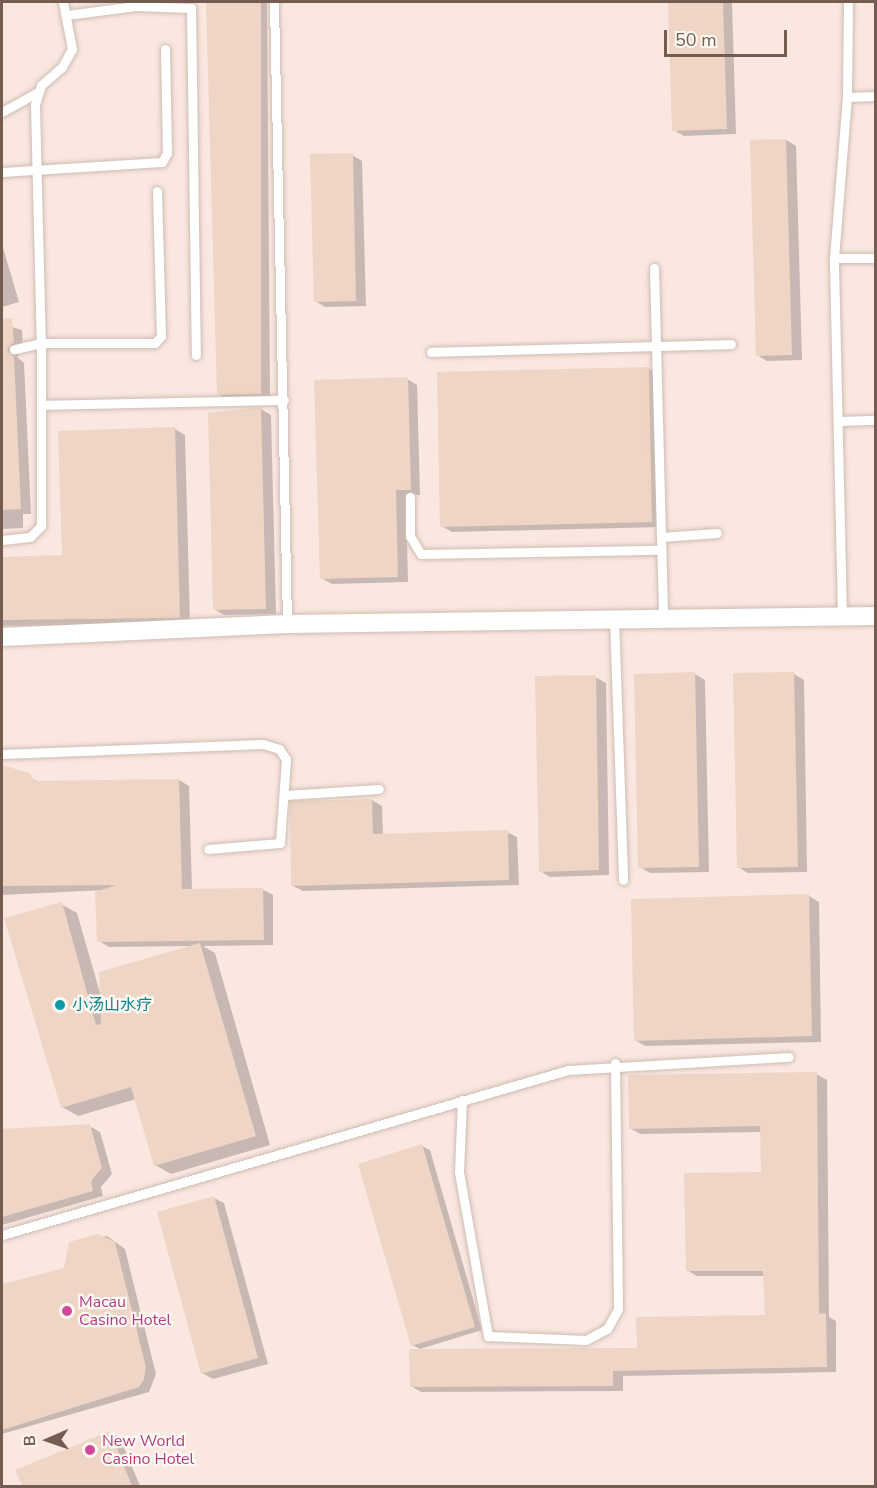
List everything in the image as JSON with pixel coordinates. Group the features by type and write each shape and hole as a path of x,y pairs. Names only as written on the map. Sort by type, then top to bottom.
{"street":[{"path":"2,637 287,624 663,617 876,616"}],"lane":[{"path":"2,112 36,93 69,59 67,15 63,2"},
{"path":"274,2 287,624"},
{"path":"842,616 834,258 847,97 848,2"},
{"path":"67,15 190,6 196,355"},
{"path":"2,172 162,162 167,153 165,49"},
{"path":"2,540 30,537 41,526 41,343 36,93"},
{"path":"847,97 876,96"},
{"path":"14,350 41,343 155,343 160,336 157,191"},
{"path":"834,258 876,258"},
{"path":"654,268 663,617"},
{"path":"430,352 731,344"},
{"path":"41,405 284,400"},
{"path":"839,421 876,420"},
{"path":"411,497 411,536 421,554 661,550"},
{"path":"661,537 717,533"},
{"path":"614,618 623,880"},
{"path":"2,754 263,744 279,749 286,759 280,843 208,849"},
{"path":"285,795 379,789"},
{"path":"2,1235 568,1070 615,1063 789,1057"},
{"path":"462,1101 459,1172 488,1336 586,1340 608,1329 618,1309 615,1063"}],"shaded area":[{"path":"2,2 875,2 875,1486 2,1486"}],"building":[{"path":"206,2 261,2 261,394 217,395"},
{"path":"668,2 723,2 727,129 672,131"},
{"path":"786,139 792,355 756,356 750,140"},
{"path":"353,153 356,301 314,302 310,154"},
{"path":"12,318 14,342 7,350 14,356 21,509 2,510 2,319"},
{"path":"649,367 652,522 440,527 437,372"},
{"path":"408,377 411,490 396,490 398,577 320,579 314,380"},
{"path":"261,407 266,609 213,610 208,413"},
{"path":"175,427 180,618 2,620 2,557 62,555 58,431"},
{"path":"695,672 699,867 638,868 634,674"},
{"path":"794,672 798,867 737,868 733,673"},
{"path":"596,675 599,870 539,872 535,676"},
{"path":"2,765 29,773 35,781 179,779 182,889 263,888 264,940 97,942 95,892 116,885 2,886"},
{"path":"372,799 373,834 508,830 509,880 291,886 290,801"},
{"path":"809,894 812,1036 634,1041 631,899"},
{"path":"62,902 96,1025 101,1024 99,972 200,943 256,1136 154,1166 131,1087 61,1108 4,918"},
{"path":"817,1072 819,1314 826,1313 827,1367 613,1371 613,1386 410,1387 409,1349 637,1348 636,1317 765,1315 763,1271 686,1271 684,1173 761,1172 760,1126 629,1129 628,1075"},
{"path":"90,1124 102,1168 91,1181 93,1191 2,1217 2,1129"},
{"path":"422,1144 475,1327 411,1346 358,1164"},
{"path":"214,1196 258,1358 201,1374 157,1212"},
{"name":"Macau Casino Hotel","path":"98,1234 115,1242 146,1367 144,1379 139,1387 2,1430 2,1284 64,1268 69,1242"},
{"name":"New World Casino Hotel","path":"110,1431 132,1486 22,1486 15,1470"}],"place":[{"name":"小汤山水疗","path":"60,1005"},
{"name":"Macau Casino Hotel","path":"67,1311"},
{"name":"New World Casino Hotel","path":"90,1450"}]}
